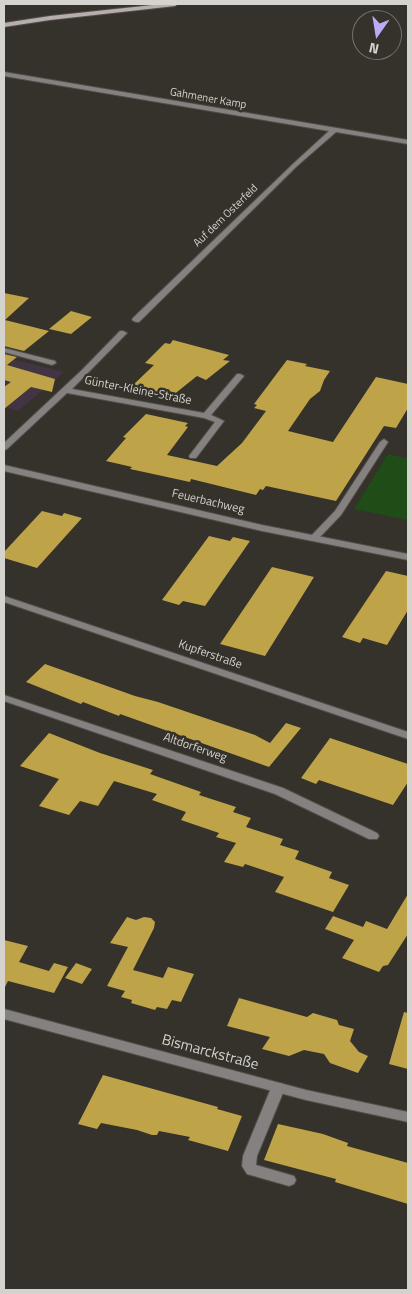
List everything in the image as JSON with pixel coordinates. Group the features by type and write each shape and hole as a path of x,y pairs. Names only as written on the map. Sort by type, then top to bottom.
{"main road":[{"path":"4,25 175,4"}],"street":[{"name":"Gahmener Kamp","path":"4,74 408,142"},
{"name":"Auf dem Osterfeld","path":"136,320 295,165 334,130"},
{"path":"4,447 66,390 123,333"},
{"path":"4,350 52,363"},
{"name":"Günter-Kleine-Straße","path":"206,416 240,376"},
{"name":"Günter-Kleine-Straße","path":"66,390 206,416 220,421 193,456"},
{"path":"314,538 338,513 384,442"},
{"name":"Feuerbachweg","path":"4,468 314,538 408,556"},
{"name":"Kupferstraße","path":"4,599 408,736"},
{"name":"Altdorferweg","path":"4,698 279,792 373,836"},
{"name":"Bismarckstraße","path":"4,1014 278,1088 408,1117"},
{"path":"278,1088 250,1156 249,1166 252,1170 289,1180"}],"shaded area":[{"path":"4,357 64,372 18,411 4,407"}],"green space":[{"path":"388,454 408,459 408,520 354,509"}],"building":[{"path":"4,293 29,298 5,320 49,331 24,351 4,346"},
{"path":"71,311 92,317 71,334 49,329"},
{"path":"173,340 229,355 223,360 230,361 206,380 197,376 172,396 132,386 154,365 145,363 165,343 170,344"},
{"path":"4,354 17,357 7,365 55,379 52,392 31,387 4,409 4,387 11,382 4,380"},
{"path":"287,360 330,371 320,391 310,399 288,431 333,442 376,377 408,384 408,408 396,428 384,426 336,501 266,486 263,490 260,489 256,495 191,479 190,482 130,469 132,467 106,461 126,438 123,437 146,414 188,423 185,426 188,427 167,455 217,466 242,443 266,411 254,408 257,405 254,404"},
{"path":"42,511 62,516 64,513 82,518 37,568 4,558 4,552"},
{"path":"209,536 230,541 233,537 250,541 205,606 183,601 179,605 162,600"},
{"path":"272,567 314,577 265,656 220,644"},
{"path":"386,571 408,576 408,610 387,645 363,638 360,643 342,637"},
{"path":"45,664 255,735 270,743 286,723 301,728 269,767 120,714 119,716 83,702 81,704 26,682"},
{"path":"49,733 100,753 153,770 150,774 201,792 199,795 236,807 233,812 251,818 246,827 283,839 280,845 299,851 295,859 332,872 329,878 349,885 333,912 275,892 284,877 245,864 243,867 224,862 236,843 216,837 219,833 181,820 186,812 152,800 157,794 114,781 98,806 80,801 69,815 39,806 59,779 20,766"},
{"path":"330,738 408,764 408,782 393,805 319,780 316,784 301,778"},
{"path":"408,894 408,934 388,965 383,966 379,972 342,958 354,940 325,929 333,916 363,927 366,921 387,929"},
{"path":"127,917 136,920 144,917 151,918 155,922 154,928 133,970 163,978 168,967 194,974 181,1002 172,1000 167,1009 157,1007 155,1010 131,1003 132,1000 121,997 125,991 107,986 128,947 110,943"},
{"path":"4,940 28,946 19,962 49,971 54,963 68,967 54,993 8,981 4,989"},
{"path":"76,963 92,969 82,984 65,978"},
{"path":"239,998 307,1017 313,1013 337,1020 339,1025 354,1029 350,1041 359,1052 368,1056 358,1073 330,1063 324,1054 304,1050 289,1056 262,1049 270,1037 227,1026"},
{"path":"404,1012 408,1013 408,1069 389,1064"},
{"path":"103,1075 218,1107 217,1109 242,1116 228,1151 188,1140 190,1137 159,1131 157,1135 152,1135 101,1123 97,1129 78,1124"},
{"path":"278,1124 323,1134 348,1143 347,1146 408,1163 408,1204 335,1182 336,1179 264,1160"}]}
